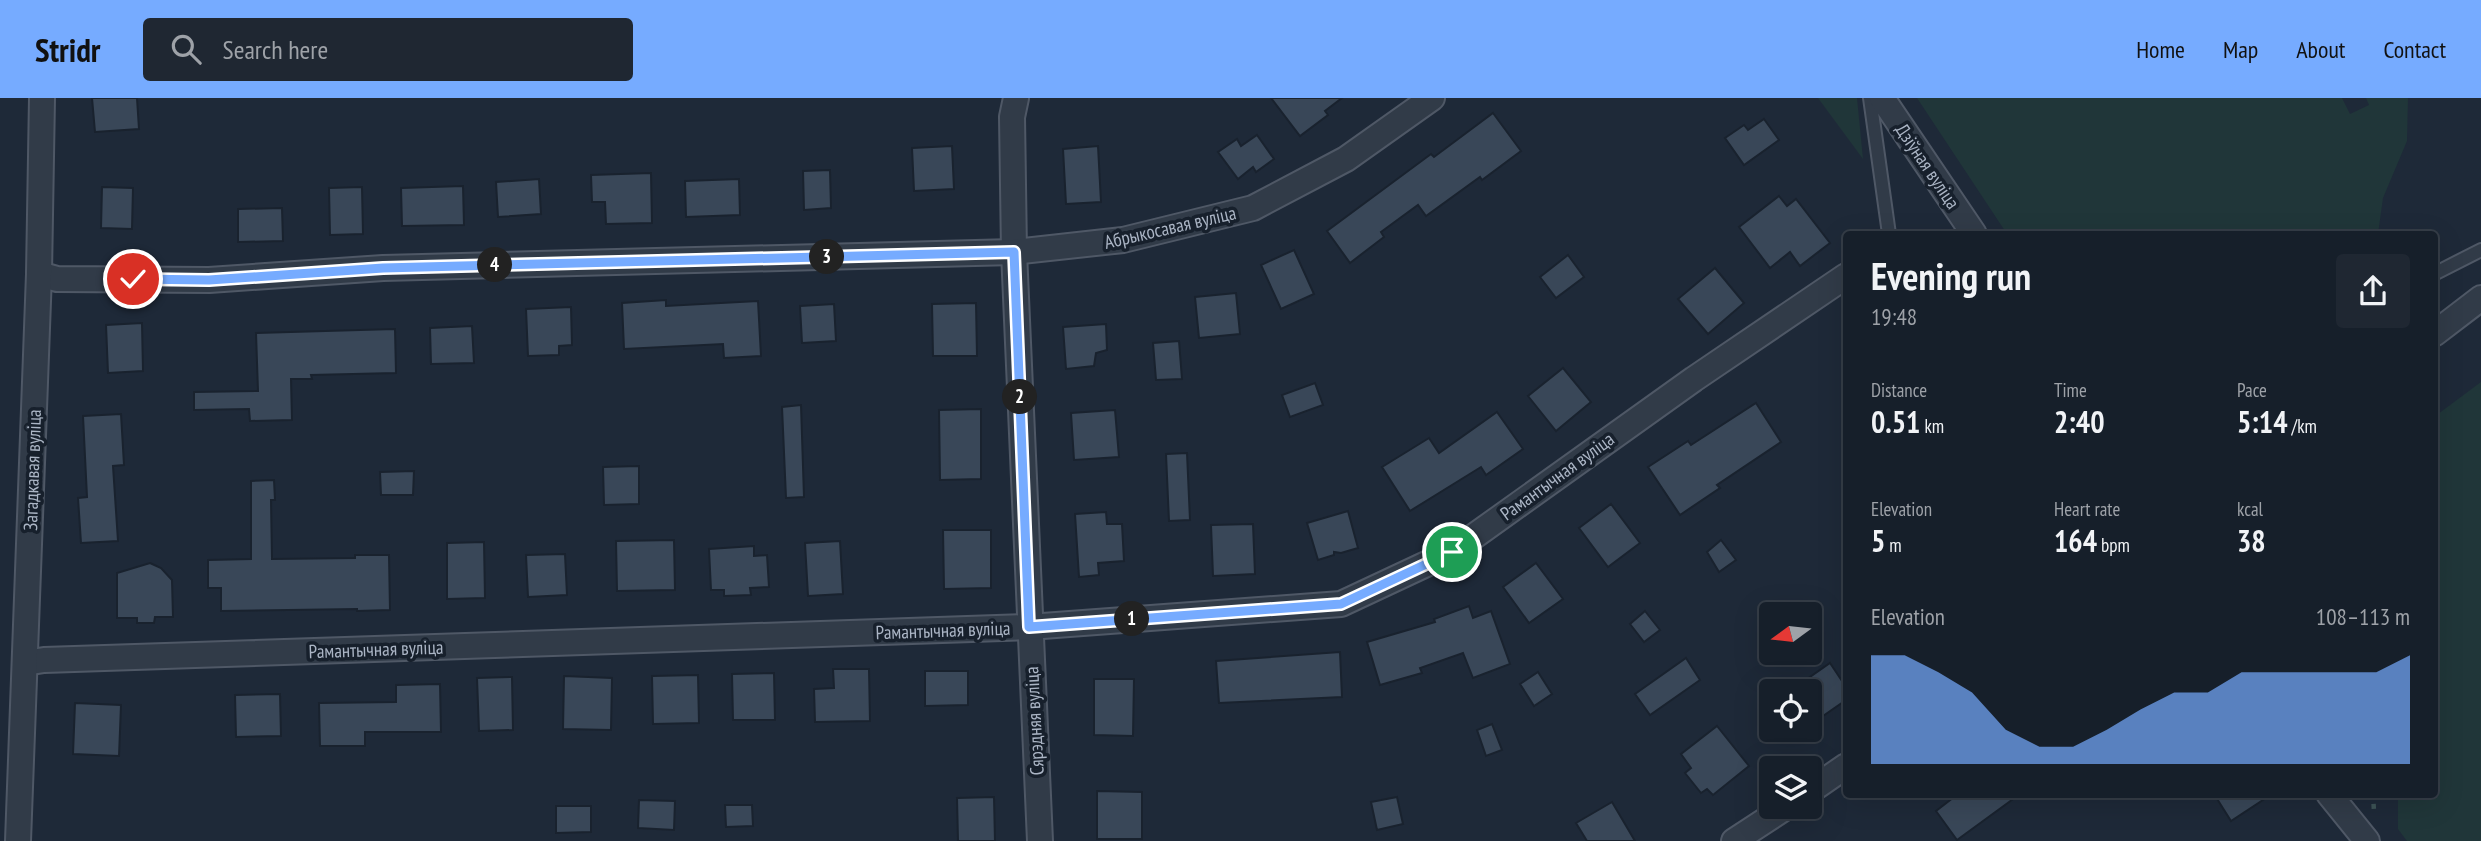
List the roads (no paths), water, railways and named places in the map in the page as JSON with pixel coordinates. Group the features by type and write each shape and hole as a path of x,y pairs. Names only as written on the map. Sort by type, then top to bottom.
{"street":[{"name":"Загадкавая вуліца","path":"18,841 39,274 42,98"},
{"name":"Сярэдняя вуліца","path":"1016,98 1012,117 1014,252 1040,841"},
{"name":"Абрыкосавая вуліца","path":"39,274 57,279 209,280 383,268 1014,252 1123,240 1253,208 1346,159 1432,98"},
{"name":"Дзіўная вуліца","path":"1882,98 1972,231"},
{"name":"Рамантычная вуліца","path":"25,663 72,659 1029,627 1341,604 1452,552 1694,379 1843,278"},
{"path":"2438,331 2481,298"},
{"path":"1822,783 1843,768"},
{"path":"2332,798 2367,841"},
{"path":"1734,841 1768,819"}],"lane":[{"path":"1870,98 1889,231"},
{"path":"2438,272 2481,250"}]}
